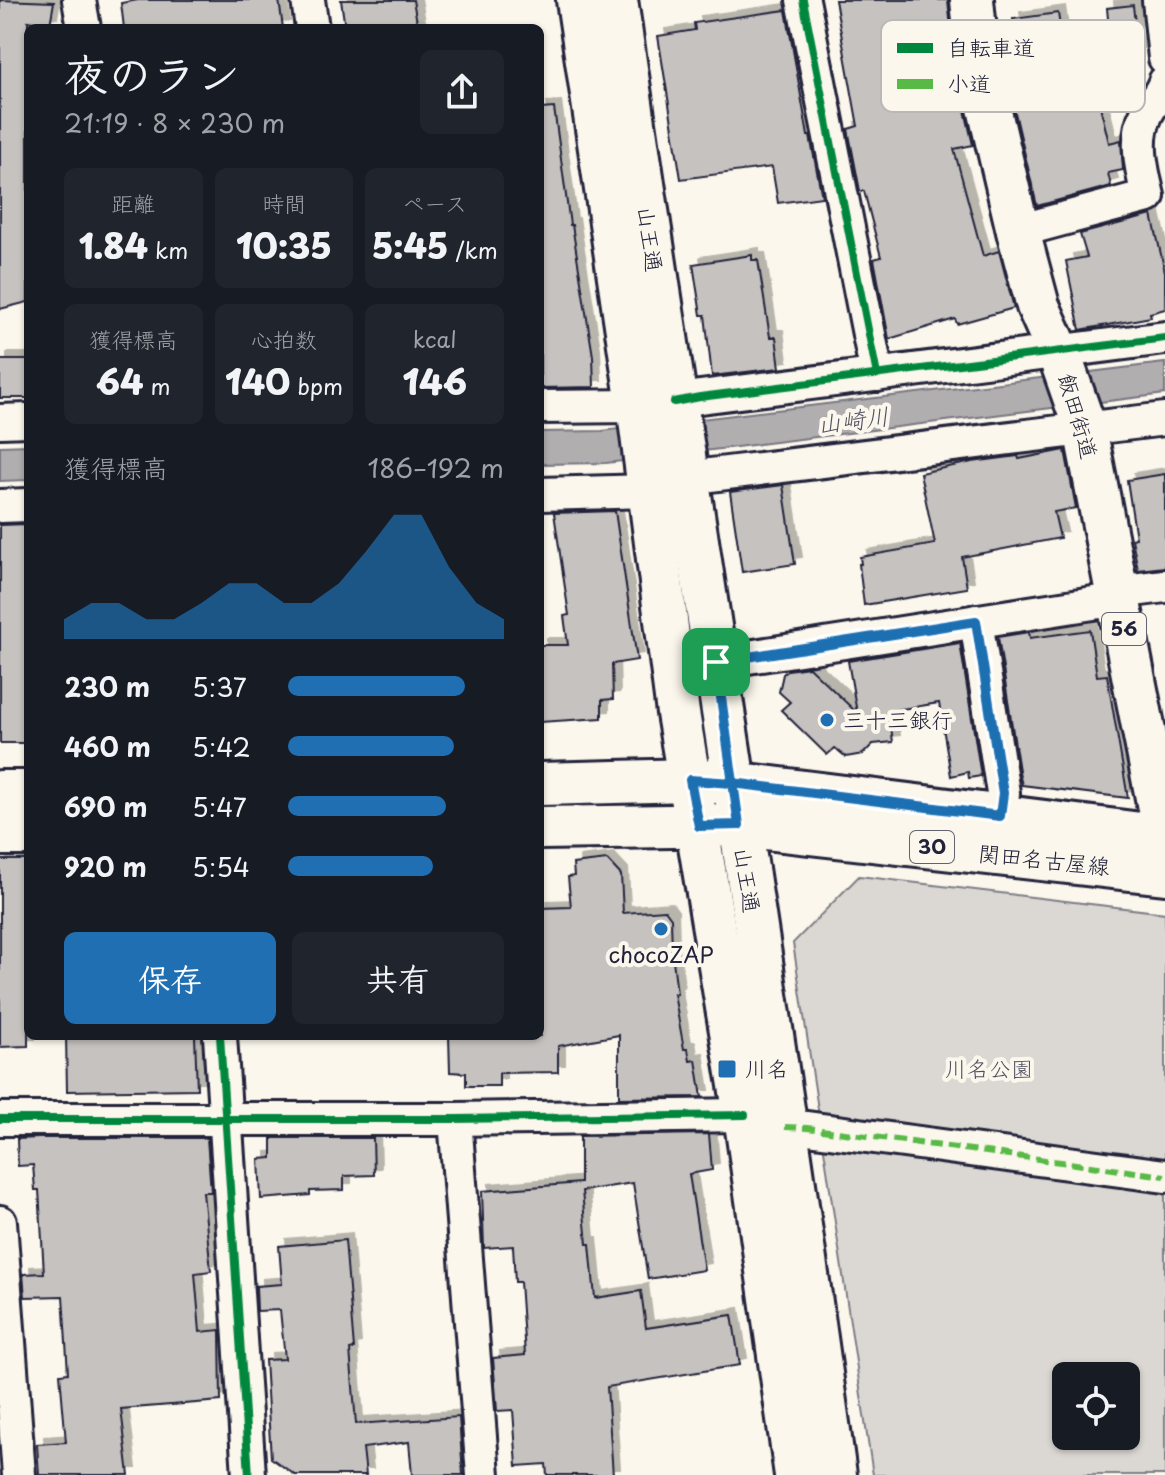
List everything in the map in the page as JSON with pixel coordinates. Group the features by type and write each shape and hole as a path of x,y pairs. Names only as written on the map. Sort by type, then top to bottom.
{"main road":[{"name":"山王通","path":"578,0 657,407"},
{"name":"山王通","path":"616,0 667,480 678,713 690,780 719,826 785,1127 835,1475"},
{"name":"飯田街道","path":"972,0 974,20"},
{"name":"飯田街道","path":"990,112 1038,306 1084,424 1165,837"},
{"name":"山王通","path":"667,480 716,662 732,783 719,826 745,1115 796,1475"},
{"name":"関田名古屋線","path":"544,784 690,780 732,783 1165,837"},
{"path":"0,792 24,792"},
{"name":"関田名古屋線","path":"544,828 719,826 1165,873"},
{"path":"0,834 24,834"}],"street":[{"path":"79,0 83,24"},
{"path":"308,0 311,24"},
{"path":"803,0 877,375"},
{"path":"1159,0 1165,58"},
{"path":"1018,231 1148,196 1140,166 1141,139 1145,116 1161,94 1165,82"},
{"path":"544,407 657,407 877,375 1060,356 1165,338"},
{"path":"544,494 1084,424 1165,419"},
{"path":"0,421 24,420"},
{"path":"0,506 24,505"},
{"path":"716,662 976,621 1165,586"},
{"path":"976,621 1003,793 1000,816"},
{"path":"220,1040 249,1475"},
{"path":"0,1119 455,1119 745,1115"},
{"path":"455,1119 483,1475"},
{"path":"785,1127 1165,1176"},
{"path":"0,1222 19,1475"}],"green space":[{"name":"川名公園","path":"859,876 1165,913 1165,1475 873,1475 793,943"}],"water":[{"name":"山崎川","path":"1165,363 1165,394 606,463 544,464 544,432 602,431"},
{"path":"24,445 24,480 0,481 0,446"}],"building":[{"path":"0,0 54,2 50,24 28,21 24,24 24,303 0,309"},
{"path":"138,0 279,0 282,24 124,24 121,3"},
{"path":"341,0 413,0 417,24 344,24"},
{"path":"835,0 948,0 950,20 881,20 881,112 965,112 973,145 954,149 983,256 999,251 1014,308 957,324 955,319 889,339 874,259 881,257 864,191 860,191 848,129 858,126"},
{"path":"1133,5 1134,20 1108,20 1107,8"},
{"path":"786,10 822,197 778,203 772,167 681,179 658,36 695,30 694,23"},
{"path":"1058,13 1059,20 1013,19"},
{"path":"554,108 593,356 594,387 544,388 544,109"},
{"path":"1015,112 1102,112 1109,143 1121,140 1123,170 1108,173 1111,186 1037,206"},
{"path":"1152,215 1165,272 1165,309 1150,313 1151,317 1080,330 1066,261 1087,257 1080,234"},
{"path":"752,255 752,260 758,260 770,337 776,337 780,368 712,376 705,315 701,315 693,264"},
{"path":"0,360 24,360 24,398 0,398"},
{"path":"1065,450 1076,508 1054,512 1060,538 962,557 967,588 864,605 860,557 935,544 920,473 972,462 1018,456 1019,459"},
{"path":"1165,474 1165,567 1138,570 1127,480"},
{"path":"783,485 795,564 742,572 730,492"},
{"path":"615,511 637,660 612,664 613,699 602,700 602,718 544,722 544,645 568,645 564,616 569,615 554,513"},
{"path":"24,524 24,743 0,743 0,525"},
{"path":"1090,630 1097,676 1107,675 1128,798 1022,785 1020,777 998,637 1029,632 1030,638"},
{"path":"960,643 981,776 969,778 968,772 951,776 939,703 889,711 893,742 873,744 863,754 846,757 835,748 827,755 781,710 790,702 779,692 783,674 788,670 809,667 857,713 848,661"},
{"path":"0,860 24,860 24,1040 28,1040 28,1046 0,1047"},
{"path":"607,860 621,875 623,913 665,910 671,918 677,994 674,994 684,1049 688,1049 690,1061 696,1060 702,1097 619,1098 619,1035 558,1046 558,1072 499,1073 499,1086 466,1086 466,1073 450,1072 449,1040 544,1040 544,908 571,907 568,877 574,876 573,864"},
{"path":"66,1040 195,1040 197,1089 67,1091"},
{"path":"709,1134 712,1170 689,1174 704,1270 648,1279 633,1183 582,1191 587,1244 590,1244 595,1298 641,1291 646,1328 732,1315 740,1365 607,1387 613,1475 547,1475 546,1464 517,1466 513,1410 497,1411 493,1358 525,1355 520,1282 515,1282 513,1246 484,1248 482,1191 580,1183 580,1136"},
{"path":"207,1138 211,1192 203,1192 211,1271 195,1273 200,1332 220,1330 221,1401 121,1409 129,1475 39,1475 37,1444 66,1442 60,1374 68,1373 63,1296 25,1297 23,1274 44,1273 39,1190 35,1190 33,1165 18,1166 17,1139"},
{"path":"272,1138 373,1138 374,1175 344,1176 344,1190 310,1191 310,1195 261,1199 259,1159 272,1158"},
{"path":"345,1240 354,1349 350,1350 356,1424 459,1417 463,1475 412,1475 409,1442 363,1448 366,1475 295,1475 271,1458 265,1360 285,1359 280,1310 257,1311 256,1286 282,1284 279,1246"}],"marked path":[{"path":"785,1127 1165,1176"}],"cycle path":[{"path":"803,0 877,375"},
{"path":"674,402 1165,338"},
{"path":"220,1040 249,1475"},
{"path":"0,1119 455,1119 745,1115"}],"place":[{"name":"三十三銀行","path":"827,720"},
{"name":"chocoZAP","path":"661,929"},
{"name":"川名","path":"727,1069"}],"route":[{"path":"716,662 732,783 739,825 699,826 690,780 732,783 1000,816 1003,793 976,621 716,662"}]}
